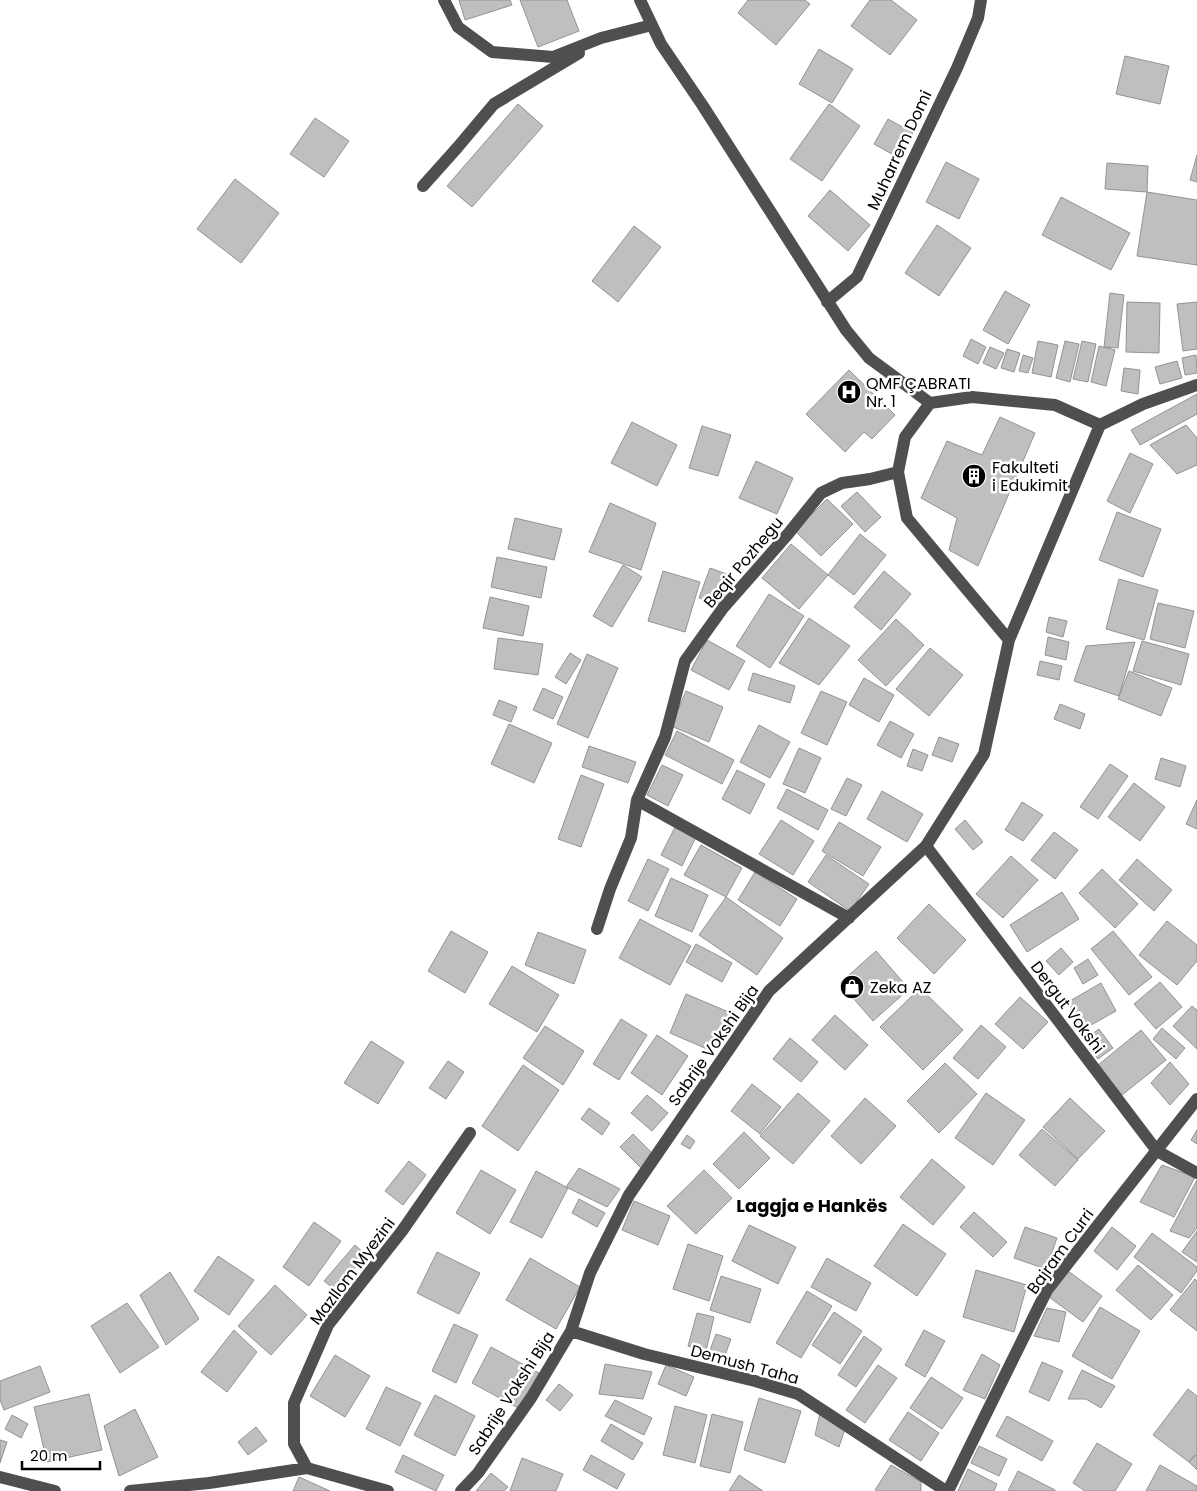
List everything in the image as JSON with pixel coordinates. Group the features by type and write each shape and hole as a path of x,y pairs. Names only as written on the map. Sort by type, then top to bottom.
{"street":[{"path":"444,0 458,27 492,52 553,57 601,38 652,25"},
{"path":"640,0 661,44 846,330 869,358 930,404"},
{"name":"Muharrem Domi","path":"827,302 856,277 864,263 957,68 978,18 981,0"},
{"path":"423,186 494,104 567,61 601,38"},
{"path":"1009,640 907,518 898,472 905,437 930,404 972,397 1055,405 1100,425 1143,404 1197,384"},
{"name":"Sabrije Vokshi Bija","path":"461,1491 478,1473 531,1398 571,1331 590,1273 629,1195 769,991 926,846 984,754 1009,640 1100,425"},
{"name":"Beqir Pozhegu","path":"597,929 610,889 631,838 637,800 665,737 685,661 723,608 821,493 842,483 898,472"},
{"path":"637,800 849,918"},
{"name":"Dergut Vokshi","path":"926,846 1157,1151 1197,1173"},
{"name":"Bajram Curri","path":"947,1491 1047,1290 1197,1099"},
{"name":"Mazllom Myezini","path":"307,1468 294,1444 294,1403 328,1325 402,1231 470,1133"},
{"name":"Demush Taha","path":"571,1331 644,1354 755,1380 798,1394 947,1491"},
{"path":"130,1491 307,1468 388,1491"},
{"path":"0,1477 55,1491"}],"building":[{"path":"459,0 510,0 512,5 465,20"},
{"path":"520,0 567,0 579,31 538,47"},
{"path":"748,0 805,0 810,4 776,45 738,13"},
{"path":"870,0 891,0 917,20 890,55 851,26"},
{"path":"819,49 853,69 832,103 799,84"},
{"path":"1125,56 1169,66 1160,104 1116,94"},
{"path":"518,104 543,126 472,207 447,186"},
{"path":"829,104 860,126 822,181 790,159"},
{"path":"315,118 349,141 324,177 290,154"},
{"path":"888,119 913,133 899,158 874,144"},
{"path":"1197,155 1197,182 1190,180"},
{"path":"946,162 979,179 959,219 926,202"},
{"path":"1107,163 1148,166 1147,192 1105,189"},
{"path":"235,179 279,213 241,263 197,229"},
{"path":"830,190 870,225 848,251 808,216"},
{"path":"1147,192 1197,200 1197,265 1137,256"},
{"path":"1061,197 1130,233 1111,270 1042,235"},
{"path":"937,225 971,248 939,296 905,273"},
{"path":"634,226 661,247 618,302 592,281"},
{"path":"1005,291 1030,305 1008,344 983,330"},
{"path":"1110,293 1124,295 1118,348 1104,347"},
{"path":"1127,302 1160,303 1159,353 1126,352"},
{"path":"1197,302 1197,349 1183,351 1177,304"},
{"path":"971,339 986,347 978,364 963,356"},
{"path":"1038,341 1058,345 1051,377 1032,373"},
{"path":"1065,341 1079,344 1070,382 1056,378"},
{"path":"1082,341 1096,344 1088,382 1073,379"},
{"path":"1099,346 1115,350 1106,386 1091,382"},
{"path":"990,347 1004,353 996,369 983,363"},
{"path":"1007,349 1020,353 1014,372 1001,368"},
{"path":"1023,355 1033,358 1028,373 1019,371"},
{"path":"1196,355 1197,373 1185,375 1182,358"},
{"path":"1177,361 1182,378 1160,384 1155,367"},
{"path":"1124,368 1140,370 1138,394 1121,391"},
{"name":"QMF ÇABRATI Nr. 1","path":"849,370 895,415 872,439 864,432 845,452 806,414"},
{"path":"1197,394 1197,414 1140,445 1131,430"},
{"name":"Fakulteti i Edukimit","path":"1000,417 1035,433 978,566 949,550 957,518 921,498 947,441 982,455"},
{"path":"632,422 677,445 657,486 611,463"},
{"path":"1186,425 1197,438 1197,465 1177,474 1150,445"},
{"path":"702,426 731,435 718,476 689,468"},
{"path":"1130,453 1153,464 1130,513 1107,501"},
{"path":"756,461 793,478 777,514 739,498"},
{"path":"857,492 881,517 865,532 841,506"},
{"path":"827,499 853,524 821,556 795,531"},
{"path":"610,503 656,523 641,570 589,552"},
{"path":"1117,512 1161,529 1143,577 1099,560"},
{"path":"515,518 562,529 554,560 508,549"},
{"path":"860,534 886,555 854,595 828,575"},
{"path":"791,544 828,575 799,609 762,578"},
{"path":"497,557 547,567 541,598 491,587"},
{"path":"623,565 642,577 612,627 593,616"},
{"path":"710,568 732,576 720,606 699,598"},
{"path":"663,571 700,582 685,632 648,621"},
{"path":"884,571 911,594 881,630 854,607"},
{"path":"1119,579 1158,590 1144,640 1106,629"},
{"path":"769,594 804,616 770,668 736,646"},
{"path":"490,597 529,606 523,636 483,628"},
{"path":"1158,603 1194,611 1185,648 1150,639"},
{"path":"1049,617 1067,621 1063,637 1046,632"},
{"path":"809,618 850,646 819,685 779,663"},
{"path":"896,619 924,645 886,686 858,660"},
{"path":"1048,637 1069,642 1066,660 1045,655"},
{"path":"498,638 543,644 538,675 494,669"},
{"path":"707,640 745,661 729,690 691,670"},
{"path":"1142,641 1189,654 1181,685 1133,671"},
{"path":"1135,642 1119,696 1074,681 1086,646"},
{"path":"930,648 963,675 929,716 896,689"},
{"path":"570,653 581,660 566,684 555,677"},
{"path":"587,654 618,668 588,738 557,724"},
{"path":"1040,661 1062,666 1059,680 1037,675"},
{"path":"1129,671 1172,688 1161,716 1118,699"},
{"path":"753,673 795,686 790,703 748,690"},
{"path":"864,678 894,695 879,722 849,705"},
{"path":"543,688 563,697 553,719 533,710"},
{"path":"686,691 723,707 709,742 671,726"},
{"path":"821,691 847,702 827,745 801,733"},
{"path":"499,700 517,707 511,722 493,715"},
{"path":"1060,704 1085,714 1080,729 1054,719"},
{"path":"890,721 914,734 901,758 877,745"},
{"path":"509,724 552,743 534,783 491,764"},
{"path":"759,725 790,742 770,778 740,762"},
{"path":"677,731 734,760 722,784 665,755"},
{"path":"939,737 959,744 952,762 932,755"},
{"path":"589,746 636,762 628,783 582,767"},
{"path":"799,748 821,758 805,793 783,784"},
{"path":"913,749 928,755 922,771 907,766"},
{"path":"1161,758 1186,766 1180,787 1155,779"},
{"path":"1110,764 1128,776 1098,819 1080,807"},
{"path":"662,765 683,775 668,806 647,795"},
{"path":"737,770 765,784 750,814 722,799"},
{"path":"581,775 604,784 581,847 558,839"},
{"path":"847,778 862,785 846,816 831,809"},
{"path":"1134,783 1165,807 1140,841 1108,817"},
{"path":"787,789 828,810 818,830 777,808"},
{"path":"882,791 923,814 907,842 867,819"},
{"path":"1197,800 1197,829 1186,824"},
{"path":"1022,802 1043,815 1023,841 1005,830"},
{"path":"781,820 814,841 793,875 759,854"},
{"path":"965,820 983,842 973,850 955,829"},
{"path":"839,822 881,847 863,876 822,851"},
{"path":"675,827 696,837 682,866 661,855"},
{"path":"1054,832 1078,850 1055,879 1031,860"},
{"path":"701,845 742,868 726,897 684,875"},
{"path":"826,855 869,884 850,911 808,882"},
{"path":"1011,856 1038,880 1003,918 976,894"},
{"path":"648,859 669,869 648,911 628,901"},
{"path":"1137,859 1172,890 1154,911 1119,880"},
{"path":"1102,869 1138,904 1115,928 1079,893"},
{"path":"755,872 797,899 780,926 738,900"},
{"path":"671,878 708,895 692,932 655,916"},
{"path":"1062,892 1079,919 1027,952 1010,925"},
{"path":"726,897 783,938 757,975 699,935"},
{"path":"929,904 966,940 934,974 897,938"},
{"path":"640,919 691,946 670,985 619,958"},
{"path":"1167,921 1197,945 1197,961 1177,985 1139,955"},
{"path":"451,931 488,952 465,993 428,971"},
{"path":"1113,931 1152,977 1129,995 1091,949"},
{"path":"538,932 586,950 574,984 525,965"},
{"path":"696,944 732,963 722,982 686,962"},
{"path":"1061,948 1073,962 1059,975 1046,961"},
{"path":"876,951 909,989 873,1021 840,983"},
{"path":"1088,959 1098,975 1083,984 1074,968"},
{"path":"512,966 559,995 537,1032 489,1004"},
{"path":"1160,982 1182,1007 1156,1029 1134,1004"},
{"path":"1101,983 1116,1011 1084,1029 1068,1002"},
{"path":"920,988 963,1030 923,1070 880,1027"},
{"path":"686,994 731,1013 714,1052 670,1033"},
{"path":"1020,997 1048,1022 1023,1049 995,1024"},
{"path":"1192,1006 1197,1010 1197,1049 1173,1026"},
{"path":"835,1015 868,1045 845,1070 812,1040"},
{"path":"621,1019 647,1035 619,1080 593,1064"},
{"path":"981,1025 1006,1047 978,1079 953,1058"},
{"path":"545,1026 584,1051 563,1085 523,1058"},
{"path":"1162,1028 1185,1048 1176,1059 1153,1039"},
{"path":"1099,1029 1113,1048 1098,1059 1084,1040"},
{"path":"1141,1030 1166,1060 1122,1095 1098,1065"},
{"path":"657,1035 688,1056 662,1095 631,1073"},
{"path":"790,1038 818,1062 801,1082 773,1059"},
{"path":"371,1041 404,1062 378,1104 344,1083"},
{"path":"448,1061 464,1072 446,1099 429,1088"},
{"path":"1170,1062 1189,1084 1170,1105 1151,1083"},
{"path":"945,1063 977,1094 939,1133 907,1101"},
{"path":"523,1065 559,1090 518,1151 482,1126"},
{"path":"752,1084 781,1107 760,1134 731,1111"},
{"path":"798,1093 830,1121 793,1164 760,1136"},
{"path":"986,1093 1025,1120 993,1165 955,1138"},
{"path":"647,1095 668,1113 652,1131 631,1113"},
{"path":"865,1098 896,1126 861,1164 831,1136"},
{"path":"1070,1098 1105,1131 1078,1159 1043,1127"},
{"path":"589,1108 610,1123 602,1135 581,1119"},
{"path":"1042,1129 1078,1160 1055,1186 1019,1155"},
{"path":"1197,1130 1197,1144 1191,1140"},
{"path":"744,1132 770,1158 739,1189 713,1164"},
{"path":"633,1134 654,1155 641,1168 620,1147"},
{"path":"687,1135 695,1141 690,1149 681,1144"},
{"path":"932,1159 965,1187 933,1225 900,1197"},
{"path":"409,1161 426,1175 403,1205 385,1191"},
{"path":"1162,1165 1195,1177 1174,1217 1140,1202"},
{"path":"579,1168 620,1189 607,1207 566,1187"},
{"path":"481,1170 516,1190 490,1234 456,1213"},
{"path":"704,1170 732,1198 696,1234 667,1206"},
{"path":"536,1171 568,1188 542,1238 510,1222"},
{"path":"1197,1180 1197,1228 1189,1238 1170,1231"},
{"path":"579,1199 605,1213 597,1227 572,1213"},
{"path":"634,1201 670,1216 658,1245 622,1230"},
{"path":"974,1212 1007,1242 993,1257 960,1227"},
{"path":"314,1222 341,1241 309,1286 283,1267"},
{"path":"903,1224 946,1254 917,1296 874,1266"},
{"path":"749,1225 796,1247 778,1284 732,1261"},
{"path":"1025,1227 1057,1238 1046,1269 1014,1258"},
{"path":"1112,1227 1136,1246 1117,1270 1094,1251"},
{"path":"1197,1231 1197,1262 1182,1252"},
{"path":"1152,1233 1197,1267 1197,1271 1181,1293 1134,1257"},
{"path":"688,1244 723,1256 709,1301 673,1289"},
{"path":"355,1245 366,1255 335,1290 324,1281"},
{"path":"437,1252 480,1273 459,1314 417,1293"},
{"path":"218,1256 254,1280 229,1315 194,1291"},
{"path":"530,1258 580,1287 556,1329 506,1300"},
{"path":"827,1258 871,1283 856,1311 811,1287"},
{"path":"1138,1265 1173,1295 1151,1320 1116,1290"},
{"path":"976,1270 1027,1285 1014,1332 963,1317"},
{"path":"1068,1271 1102,1296 1083,1322 1049,1297"},
{"path":"170,1272 199,1319 166,1345 140,1295"},
{"path":"721,1276 761,1289 750,1323 710,1310"},
{"path":"1195,1279 1197,1281 1197,1331 1170,1310"},
{"path":"275,1285 307,1315 271,1355 238,1326"},
{"path":"807,1291 832,1306 801,1358 776,1343"},
{"path":"127,1303 159,1347 120,1373 91,1326"},
{"path":"1100,1307 1140,1331 1112,1379 1072,1356"},
{"path":"1047,1308 1066,1312 1059,1342 1034,1336"},
{"path":"834,1312 862,1331 840,1364 812,1345"},
{"path":"697,1313 714,1317 706,1351 688,1346"},
{"path":"454,1324 478,1335 456,1383 432,1371"},
{"path":"234,1330 257,1352 227,1392 201,1372"},
{"path":"924,1330 945,1341 925,1377 905,1365"},
{"path":"716,1334 731,1339 724,1358 709,1353"},
{"path":"864,1336 882,1349 856,1387 838,1375"},
{"path":"491,1347 539,1373 520,1409 472,1383"},
{"path":"982,1354 1000,1365 985,1399 963,1390"},
{"path":"335,1355 370,1376 345,1417 310,1396"},
{"path":"1042,1362 1063,1371 1049,1401 1029,1392"},
{"path":"605,1364 652,1372 643,1399 599,1394"},
{"path":"666,1365 694,1377 686,1396 658,1384"},
{"path":"878,1365 897,1378 865,1423 846,1410"},
{"path":"40,1366 50,1392 4,1410 0,1400 0,1381"},
{"path":"1082,1370 1115,1386 1101,1408 1086,1399 1068,1399"},
{"path":"931,1377 963,1398 942,1429 910,1408"},
{"path":"559,1384 573,1395 560,1411 546,1400"},
{"path":"386,1387 421,1403 400,1446 366,1429"},
{"path":"1188,1389 1197,1396 1197,1452 1189,1462 1153,1435"},
{"path":"89,1394 102,1450 47,1462 34,1407"},
{"path":"435,1395 475,1416 455,1456 414,1435"},
{"path":"759,1398 801,1411 785,1463 744,1450"},
{"path":"615,1400 652,1418 644,1435 605,1416"},
{"path":"675,1406 707,1415 695,1463 663,1455"},
{"path":"135,1409 158,1457 119,1476 104,1426"},
{"path":"908,1412 939,1433 921,1461 889,1440"},
{"path":"820,1413 845,1429 839,1447 815,1435"},
{"path":"712,1414 743,1422 730,1473 700,1466"},
{"path":"12,1415 28,1424 21,1438 5,1429"},
{"path":"1007,1416 1053,1441 1042,1461 996,1436"},
{"path":"611,1424 643,1443 633,1460 601,1441"},
{"path":"256,1427 267,1441 248,1455 238,1442"},
{"path":"0,1440 7,1442 0,1463"},
{"path":"1097,1443 1132,1464 1115,1491 1085,1491 1073,1483"},
{"path":"979,1446 1007,1459 999,1476 971,1463"},
{"path":"1197,1454 1197,1470 1189,1462"},
{"path":"403,1455 444,1475 436,1491 395,1472"},
{"path":"591,1455 625,1474 617,1489 583,1470"},
{"path":"522,1458 563,1474 556,1491 510,1491"},
{"path":"891,1465 921,1482 921,1491 875,1490"},
{"path":"1160,1465 1197,1486 1197,1491 1146,1491"},
{"path":"968,1469 997,1484 994,1491 958,1491"},
{"path":"1018,1471 1055,1490 1055,1491 1008,1491"},
{"path":"491,1473 508,1487 504,1491 476,1491"},
{"path":"739,1475 763,1491 729,1491"},
{"path":"299,1477 330,1491 293,1491"}],"place":[{"name":"QMF ÇABRATI Nr. 1","path":"849,392"},
{"name":"Fakulteti i Edukimit","path":"974,476"},
{"name":"Zeka AZ","path":"852,987"}],"district":[{"name":"Laggja e Hankës","path":"812,1206"}]}
